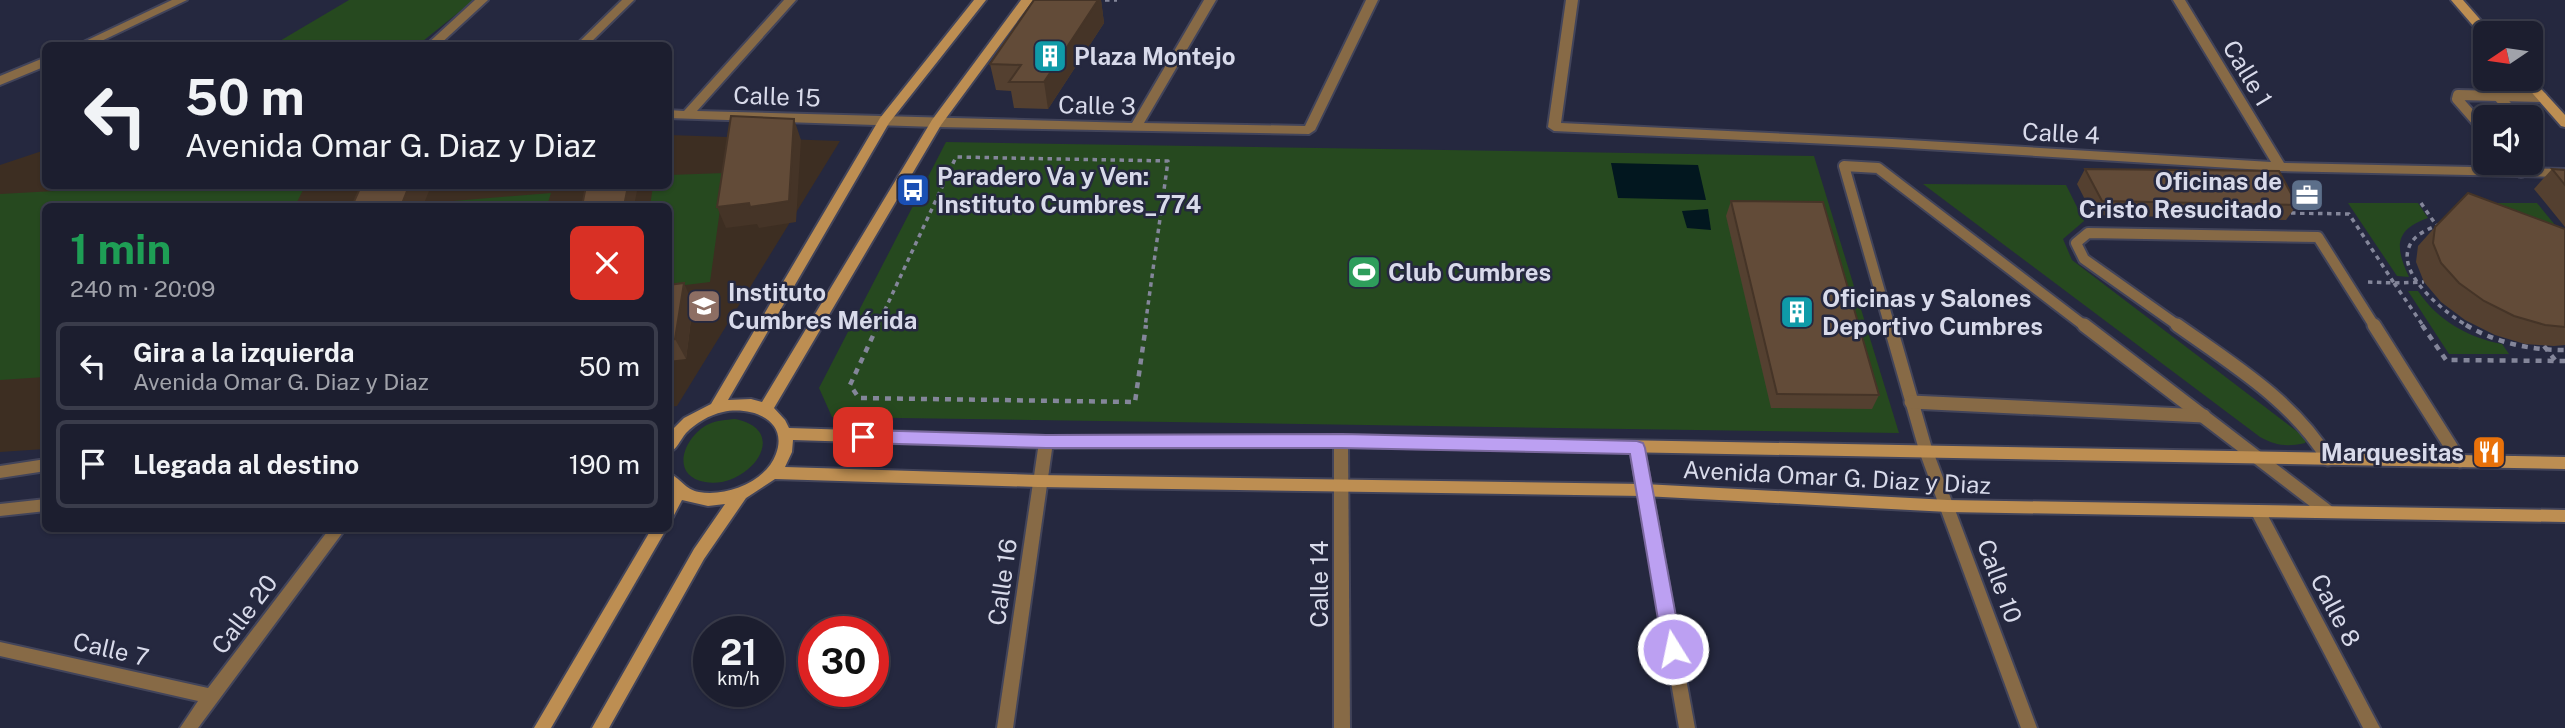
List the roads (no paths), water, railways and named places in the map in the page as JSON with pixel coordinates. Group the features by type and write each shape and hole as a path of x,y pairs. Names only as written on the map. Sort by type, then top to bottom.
{"street":[{"path":"88,42 181,0"},
{"path":"435,42 482,0"},
{"path":"584,42 628,0"},
{"path":"688,114 790,0"},
{"path":"716,408 884,121 980,0"},
{"path":"765,410 936,123 1027,0"},
{"path":"1135,127 1210,0"},
{"name":"Calle 3","path":"884,121 1309,130 1372,0"},
{"name":"Calle 4","path":"1572,0 1554,127 1892,143 2280,167 2473,168"},
{"name":"Calle 1","path":"2179,0 2280,167"},
{"path":"2457,0 2475,21"},
{"path":"0,81 42,63"},
{"path":"2537,91 2565,123"},
{"name":"Calle 15","path":"672,114 884,121"},
{"name":"Calle 4","path":"2543,171 2565,173"},
{"path":"672,438 693,419 716,408 733,405 765,410 781,424 784,435 783,454 771,473 740,495 707,500 674,485"},
{"name":"Avenida Omar G. Diaz y Diaz","path":"784,435 1046,442 1342,441 2565,463"},
{"name":"Calle 14","path":"1342,441 1342,728"},
{"name":"Calle 16","path":"1004,728 1038,481 1046,442"},
{"path":"1637,448 1687,728"},
{"name":"Calle 10","path":"1926,451 2029,728"},
{"path":"0,472 42,466"},
{"name":"Avenida Omar G. Diaz y Diaz","path":"771,473 1341,487 1644,490 1948,506 2565,516"},
{"path":"600,728 699,554 740,495"},
{"path":"0,510 42,505"},
{"name":"Calle 8","path":"2259,513 2372,728"},
{"name":"Calle 20","path":"188,728 336,532"},
{"path":"542,728 658,532"},
{"name":"Calle 7","path":"0,649 212,697"}],"lane":[{"path":"2473,117 2458,99 2458,95 2542,97"},
{"path":"2497,95 2506,105"},
{"path":"1926,451 1843,166 1878,168 2327,511"},
{"path":"2328,459 2313,434 2259,383 2084,258 2076,243 2088,233 2318,237 2460,461"},
{"path":"1911,402 2205,416"}],"water":[{"path":"1611,163 1698,165 1706,200 1618,198"},
{"path":"1708,209 1711,230 1687,228 1682,211"}],"place":[{"name":"Plaza Montejo","path":"1050,56"},
{"name":"Paradero Va y Ven: Instituto Cumbres_774","path":"913,190"},
{"name":"Oficinas de Cristo Resucitado","path":"2307,195"},
{"name":"Club Cumbres","path":"1364,272"},
{"name":"Instituto Cumbres Mérida","path":"704,306"},
{"name":"Oficinas y Salones Deportivo Cumbres","path":"1797,312"},
{"name":"Marquesitas","path":"2489,452"}]}
